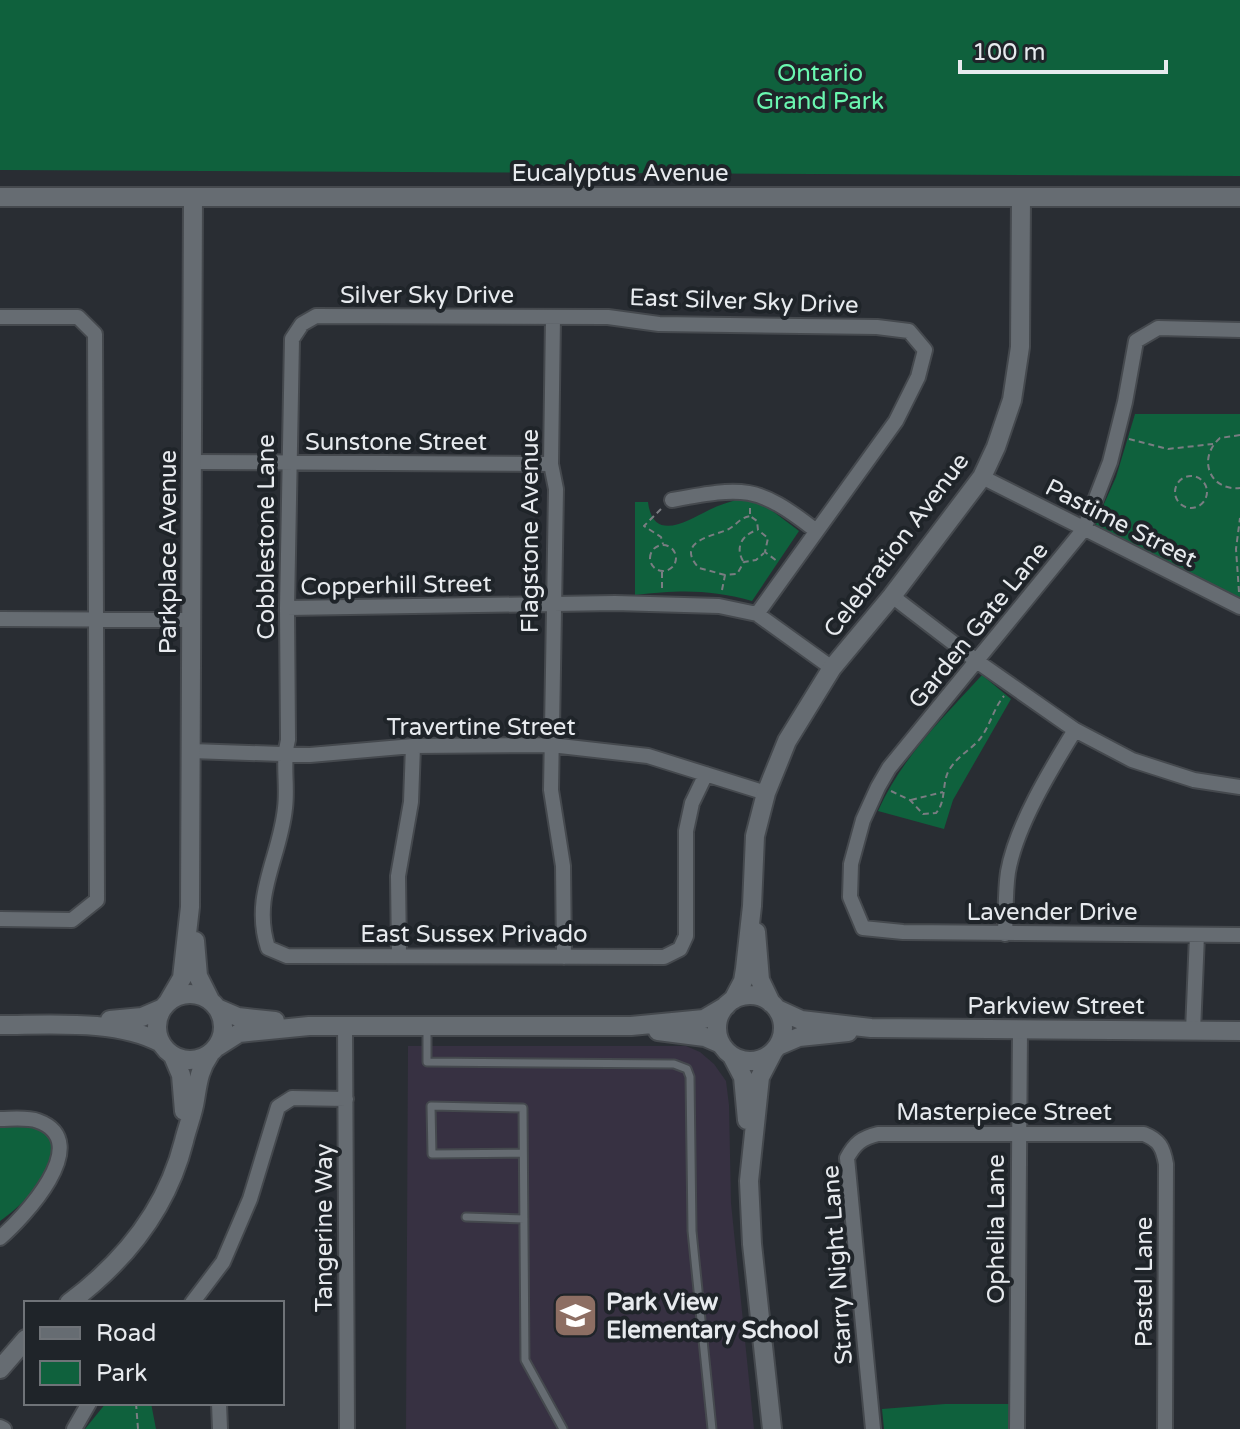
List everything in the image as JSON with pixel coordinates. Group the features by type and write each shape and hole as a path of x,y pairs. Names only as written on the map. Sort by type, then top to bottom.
{"street":[{"name":"Eucalyptus Avenue","path":"0,197 1240,197"},
{"name":"Parkplace Avenue","path":"166,1005 182,978 190,907 193,197"},
{"name":"Celebration Avenue","path":"729,1003 743,981 752,906 755,836 766,793 787,741 832,668 892,596 982,477 1012,400 1020,347 1021,197"},
{"name":"Silver Sky Drive","path":"302,324 316,316 553,317"},
{"path":"0,317 78,317 95,334 97,900 72,920 0,919"},
{"name":"East Silver Sky Drive","path":"553,317 608,317 659,324 877,327 909,331 925,350 918,377 896,421 815,530"},
{"name":"Flagstone Avenue","path":"553,317 551,464 556,489 551,790 563,866 564,957"},
{"name":"Cobblestone Lane","path":"268,948 261,928 263,897 285,811 287,785 284,754 288,740 292,339 302,324"},
{"name":"Garden Gate Lane","path":"863,928 850,897 851,864 863,820 878,787 889,768 1084,529 1110,462 1136,341 1158,328 1240,330"},
{"name":"Sunstone Street","path":"192,462 551,464"},
{"name":"Pastime Street","path":"982,477 1238,606"},
{"path":"672,500 726,490 751,492 784,506 815,530 757,614 832,668"},
{"path":"892,596 978,662 1075,730 1132,760 1194,780 1240,787"},
{"name":"Copperhill Street","path":"287,608 662,604 719,606 757,614"},
{"path":"0,619 192,620"},
{"path":"1005,934 1008,871 1020,836 1053,767 1075,730"},
{"name":"Travertine Street","path":"191,751 310,755 413,746 551,745 648,756 766,793"},
{"path":"399,956 398,876 411,802 413,746"},
{"name":"East Sussex Privado","path":"268,948 287,956 664,957 680,949 686,936 686,831 692,803 706,774"},
{"name":"Celebration Avenue","path":"752,906 760,980 774,1006"},
{"name":"Parkplace Avenue","path":"190,907 198,976 214,1004"},
{"name":"Lavender Drive","path":"863,928 1005,934 1240,935"},
{"path":"1193,1031 1197,935"},
{"path":"71,1026 142,1017 176,997 193,994 238,1017 309,1026"},
{"path":"0,1025 131,1031 192,1061 214,1051 239,1033 309,1026 631,1026 704,1019 729,1003 752,995 774,1006 783,1027 760,1077 749,1181 752,1244 772,1429"},
{"path":"729,1003 721,1013 717,1028 743,1077 751,1155"},
{"path":"72,1301 101,1278 128,1250 152,1218 175,1167 195,1101 198,1074 214,1051 224,1027 214,1004"},
{"path":"166,1005 157,1025 181,1075 186,1130"},
{"name":"Parkview Street","path":"774,1006 801,1020 871,1028 1240,1031"},
{"name":"Tangerine Way","path":"345,1026 347,1429"},
{"path":"631,1026 692,1035 749,1061 766,1057 775,1049"},
{"name":"Parkview Street","path":"775,1049 811,1035 871,1028"},
{"name":"Ophelia Lane","path":"1017,1429 1020,1030"},
{"path":"194,1301 223,1262 255,1185 278,1107 292,1098 346,1099"},
{"path":"0,1119 38,1121 48,1127 55,1135 58,1158 47,1186 18,1222 0,1238"},
{"name":"Masterpiece Street","path":"854,1145 864,1137 878,1134 1144,1134 1156,1139"},
{"name":"Pastel Lane","path":"1156,1139 1164,1150 1166,1164 1165,1429"},
{"name":"Starry Night Lane","path":"854,1145 847,1158 847,1176 873,1429"},
{"path":"0,1369 24,1341"},
{"path":"74,1429 88,1405"},
{"path":"219,1405 220,1429"}],"lane":[{"path":"427,1026 427,1062 674,1064 687,1069 690,1077 692,1231 712,1429"},
{"path":"523,1153 432,1154 431,1106 523,1108 525,1360 563,1429"},
{"path":"466,1217 524,1219"}],"path":[{"path":"1117,435 1168,449 1213,444 1228,435 1240,435"},
{"path":"1213,444 1207,461 1212,477 1227,488 1240,488"},
{"path":"1192,477 1203,483 1206,497 1200,505 1186,508 1178,502 1176,487 1182,479 1192,477"},
{"path":"1203,483 1212,477"},
{"path":"750,516 751,492"},
{"path":"663,546 661,537 644,526 672,500"},
{"path":"750,516 757,521 758,530 768,538 765,552 756,560 744,562 737,574 725,575 699,568 692,558 693,547 702,538 726,530 743,517 750,516"},
{"path":"1238,606 1236,549 1240,518"},
{"path":"744,562 740,554 741,541 747,534 758,530"},
{"path":"663,546 673,550 676,558 673,566 662,571 652,565 650,556 655,549 663,546"},
{"path":"765,552 788,569"},
{"path":"662,571 662,604"},
{"path":"719,606 725,575"},
{"path":"878,787 910,800 923,814 936,813 941,805 949,770 963,751 980,738 992,712 1011,686"},
{"path":"910,800 943,792"},
{"path":"136,1405 138,1429"}],"shaded area":[{"name":"Park View Elementary School","path":"408,1046 686,1046 700,1052 714,1064 726,1081 729,1105 731,1203 754,1429 406,1429"}],"green space":[{"name":"Ontario Grand Park","path":"0,0 1240,0 1240,176 0,170"},
{"path":"1135,414 1240,414 1240,600 1095,524 1116,477"},
{"path":"740,499 758,500 799,531 752,601 694,592 635,595 635,502 648,502 651,515 657,522 672,526"},
{"path":"982,675 1011,699 953,800 944,829 878,811 911,756"},
{"path":"0,1125 45,1129 53,1146 53,1156 50,1167 36,1188 0,1221"},
{"path":"945,1404 1009,1404 1008,1429 884,1429 882,1409"},
{"path":"104,1405 151,1405 156,1429 85,1429"}],"place":[{"name":"Park View Elementary School","path":"575,1316"}]}
